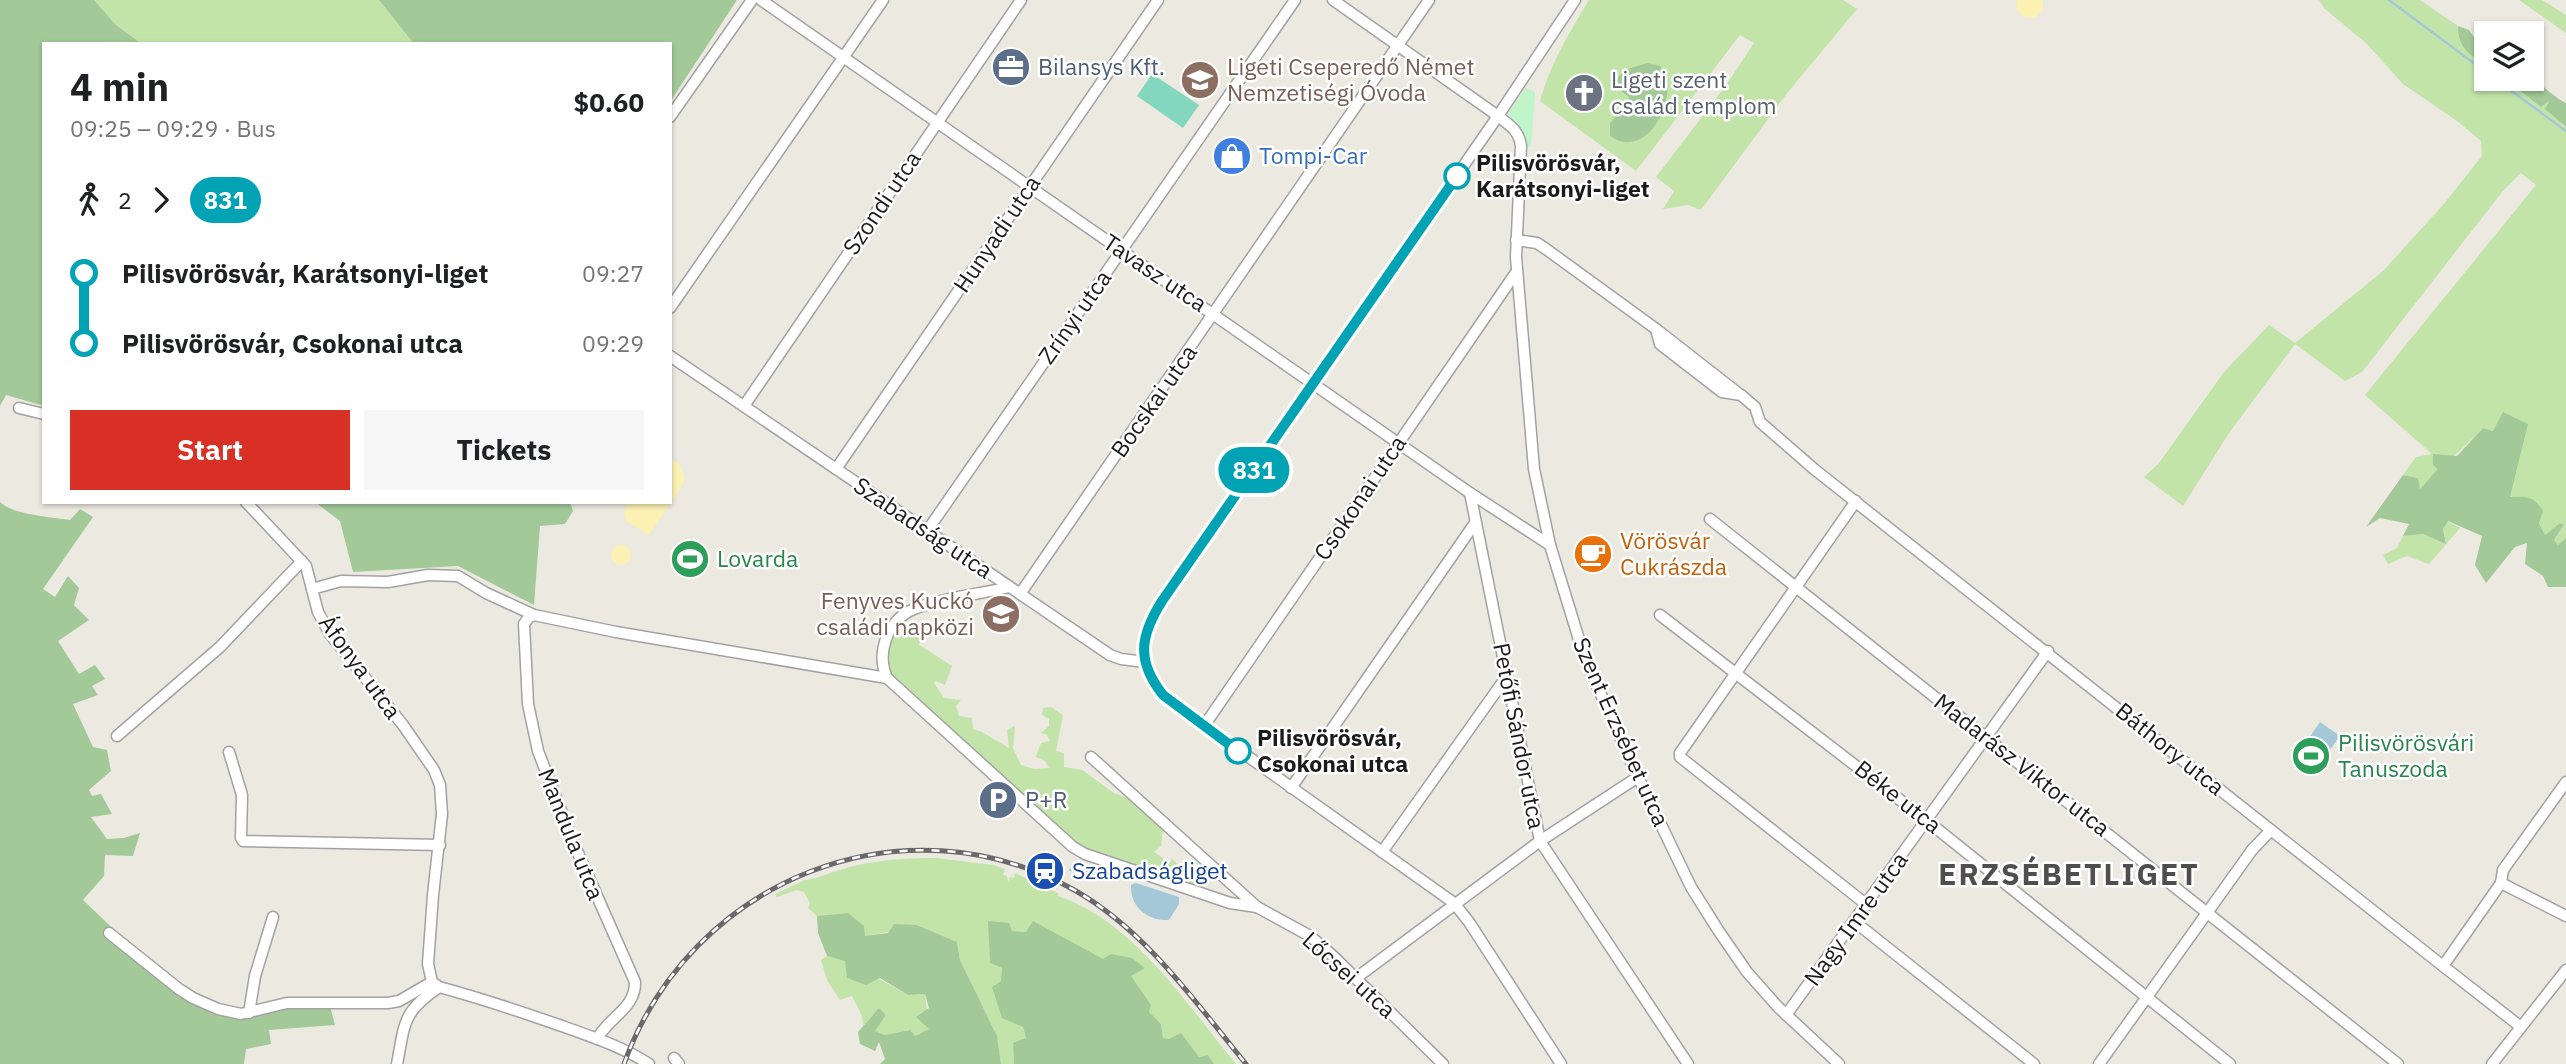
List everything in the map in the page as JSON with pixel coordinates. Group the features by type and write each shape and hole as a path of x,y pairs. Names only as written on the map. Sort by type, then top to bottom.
{"street":[{"path":"672,114 752,0"},
{"name":"Tavasz utca","path":"761,0 1470,493 1550,545"},
{"path":"672,305 883,0"},
{"name":"Szondi utca","path":"744,406 1021,0"},
{"name":"Hunyadi utca","path":"836,469 1158,0"},
{"name":"Zrínyi utca","path":"927,531 1295,0"},
{"path":"1333,0 1498,116"},
{"name":"Bocskai utca","path":"1020,594 1429,0"},
{"path":"1561,1064 1454,903 1163,695 1148,675 1144,662 1144,642 1155,613 1575,0"},
{"name":"Szent Erzsébet utca","path":"1498,116 1514,128 1521,146 1517,271 1534,469 1550,545 1585,659 1691,887 1748,972 1786,1015 1839,1064"},
{"path":"1516,240 1537,243 1546,249 1738,393"},
{"name":"Csokonai utca","path":"1204,726 1517,271"},
{"path":"1656,329 1660,344 1722,392 1738,393"},
{"name":"Szabadság utca","path":"672,357 1110,655 1144,662"},
{"name":"Báthory utca","path":"1738,393 1755,407 1760,422 1856,501 2521,1027"},
{"path":"19,408 42,414"},
{"name":"Petőfi Sándor utca","path":"1470,493 1540,841 1688,1064"},
{"path":"1856,501 1680,753 1680,757 1867,905"},
{"name":"Áfonya utca","path":"248,504 306,566 318,612 330,634 403,725 434,770 440,785 440,845 428,964 436,984"},
{"name":"Madarász Viktor utca","path":"1710,520 2398,1064"},
{"path":"1291,788 1475,523"},
{"path":"117,736 220,648 302,561"},
{"path":"312,589 341,582 388,582 428,575 458,576 486,593 534,615 616,632 887,678"},
{"path":"1009,587 922,606 904,615 885,640 883,667 887,678 1073,847 1084,854 1221,900 1257,907"},
{"name":"Mandula utca","path":"534,615 528,617 524,624 528,704 538,751 574,844 635,982 633,998 597,1038"},
{"name":"Béke utca","path":"1660,615 1737,671 2230,1064"},
{"name":"Nagy Imre utca","path":"1786,1015 2048,651"},
{"path":"1382,852 1507,676"},
{"path":"229,752 242,795 243,841 440,845"},
{"name":"Lőcsei utca","path":"1091,757 1257,907 1310,936 1443,1064"},
{"path":"1356,978 1540,841 1638,777"},
{"path":"2443,966 2501,883 2503,870 2566,782"},
{"path":"2099,1064 2252,850 2271,830"},
{"path":"2501,883 2566,916"},
{"path":"249,1013 256,976 273,917"},
{"path":"1855,922 2034,1064"},
{"path":"109,933 192,998 218,1009 241,1014 287,1003 388,1003 399,1001 436,984 597,1038 629,1051 649,1064"},
{"path":"2492,1064 2566,970"},
{"path":"397,1064 406,1017 436,984"}],"green space":[{"path":"0,0 94,0 116,25 139,42 42,42 42,405 6,395 0,406"},
{"path":"94,0 379,0 412,42 139,42 116,25"},
{"path":"379,0 737,0 672,99 672,42 412,42"},
{"path":"1589,0 1843,0 1857,9 1788,92 1701,210 1688,205 1663,209 1674,191 1656,177 1727,84 1754,43 1740,35 1636,171 1540,101 1555,61"},
{"path":"2319,0 2420,0 2458,26 2462,46 2474,57 2474,91 2523,91 2552,97 2563,126 2566,127 2566,538 2558,546 2554,540 2564,526 2560,523 2545,536 2539,523 2510,497 2493,431 2483,428 2419,490 2418,478 2403,475 2416,457 2432,454 2365,395 2536,185 2521,173 2502,192 2362,372 2345,381 2295,344 2229,433 2183,506 2144,477 2159,463 2224,372 2269,325 2295,343 2383,271 2443,205 2482,156 2481,141 2403,84 2367,44 2325,9"},
{"path":"2519,0 2542,0 2566,15 2566,33"},
{"path":"2458,26 2469,30 2474,38 2474,57 2462,46"},
{"path":"1647,63 1660,66 1666,77 1665,105 1653,128 1644,137 1622,142 1610,136 1610,124 1629,97 1613,85 1624,70"},
{"path":"1152,74 1199,105 1183,128 1137,96"},
{"path":"1526,88 1535,92 1531,147 1525,146 1508,118"},
{"path":"2544,88 2566,103 2566,127 2545,109 2550,100 2541,107 2521,91 2544,91"},
{"path":"2503,412 2528,424 2510,497 2525,497 2536,502 2543,511 2539,523 2545,535 2560,523 2564,525 2554,540 2558,545 2566,538 2566,587 2548,587 2543,576 2525,564 2527,543 2515,547 2486,583 2475,565 2482,536 2448,521 2443,529 2446,544 2423,534 2403,536 2409,524 2380,518 2366,527 2403,475 2418,478 2420,489 2438,469 2433,465 2433,454 2457,456 2483,428 2493,431"},
{"path":"0,502 23,513 70,520 80,509 93,517 43,589 55,597 68,576 79,588 74,605 89,620 58,641 79,674 95,665 105,679 92,686 98,695 73,704 93,747 107,750 111,771 89,790 92,796 101,794 112,814 91,817 107,839 140,833 133,856 105,855 104,876 83,900 189,1001 241,1017 289,1005 330,1006 335,1025 269,1030 271,1044 246,1049 244,1064 0,1064"},
{"path":"318,504 571,504 573,511 565,524 540,526 534,605 458,566 353,572 340,521"},
{"path":"2447,521 2460,528 2429,564 2407,556 2388,564 2383,555 2397,548 2403,536 2423,534 2446,543 2443,529"},
{"path":"906,625 926,629 925,640 918,644 952,666 945,685 936,681 934,683 944,698 961,700 956,706 959,716 972,718 973,729 1009,748 1007,730 1015,726 1013,748 1021,765 1034,769 1049,768 1045,761 1036,757 1041,743 1050,741 1047,735 1041,733 1049,726 1049,719 1042,715 1043,708 1051,707 1063,715 1056,751 1064,753 1064,767 1082,770 1114,793 1132,800 1163,830 1161,846 1154,852 1170,863 1172,859 1195,879 1194,889 1077,847 891,677 887,661 888,648"},
{"path":"936,858 1005,869 1003,875 1007,876 1008,882 1010,877 1014,878 1015,873 1058,893 1058,896 1085,908 1111,925 1157,967 1236,1064 1214,1064 1208,1055 1199,1057 1163,1038 1161,1024 1148,1012 1151,1005 1130,976 1034,922 1026,932 1012,931 989,921 990,963 1002,968 1007,995 1026,1038 1013,1044 1014,1064 1001,1064 997,1036 960,960 957,942 917,925 865,937 848,913 817,916 808,908 810,903 804,892 796,890 777,897 775,894 805,880 857,865"},
{"path":"848,913 864,926 865,936 888,933 894,924 917,925 957,942 960,960 997,1036 1001,1064 880,1064 885,1059 879,1042 875,1051 860,1044 858,1032 879,1008 886,1015 875,1031 885,1035 910,1030 915,1036 929,1029 916,1017 929,1008 925,994 908,995 880,978 866,985 847,978 845,961 827,956 818,933 817,916"},
{"path":"988,921 1009,923 1012,931 1026,932 1033,921 1103,959 1111,954 1132,958 1145,968 1131,976 1151,1005 1149,1012 1161,1024 1163,1038 1169,1039 1181,1033 1199,1057 1208,1055 1214,1064 1014,1064 1013,1043 1026,1038 1023,1027 1002,1018 992,987 1001,981 1002,968 990,963"},
{"path":"827,956 845,960 908,995 925,994 929,1029 915,1036 909,1030 885,1035 874,1031 886,1015 879,1008 863,1026 862,1016 852,996 840,1000 827,980 821,960"}],"sand":[{"path":"2017,0 2043,0 2043,9 2035,18 2023,17 2016,8"},
{"path":"672,459 679,464 685,478 672,501"},
{"path":"627,504 670,504 649,535 626,521 624,513"},
{"path":"621,545 628,548 631,555 628,562 621,565 614,562 611,555 614,548"}],"water":[{"path":"2320,722 2340,736 2319,765 2300,751"},
{"path":"1136,883 1179,897 1179,904 1169,920 1154,918 1141,911 1131,893 1131,885"}],"waterway":[{"path":"2389,0 2474,63"},
{"path":"2511,91 2566,131"},
{"path":"1070,870 1074,868 1106,876"}],"railway":[{"path":"624,1064 655,1000 698,946 750,903 810,872 874,854 942,851 1010,863 1076,891 1102,908 1148,947 1246,1064"}],"bus line":[{"name":"831","path":"1238,751 1163,695 1155,685 1144,662 1144,642 1149,627 1162,601 1457,176"}],"place":[{"name":"Bilansys Kft.","path":"1011,67"},
{"name":"Ligeti Cseperedő Német Nemzetiségi Óvoda","path":"1200,80"},
{"name":"Ligeti szent család templom","path":"1584,93"},
{"name":"Tompi-Car","path":"1232,156"},
{"name":"Pilisvörösvár, Karátsonyi-liget","path":"1457,176"},
{"name":"Vörösvár Cukrászda","path":"1593,554"},
{"name":"Lovarda","path":"690,559"},
{"name":"Fenyves Kuckó családi napközi","path":"1001,614"},
{"name":"Pilisvörösvár, Csokonai utca","path":"1238,751"},
{"name":"Pilisvörösvári Tanuszoda","path":"2311,756"},
{"name":"P+R","path":"998,800"},
{"name":"Szabadságliget","path":"1045,871"}],"district":[{"name":"ERZSÉBETLIGET","path":"2069,875"}]}
